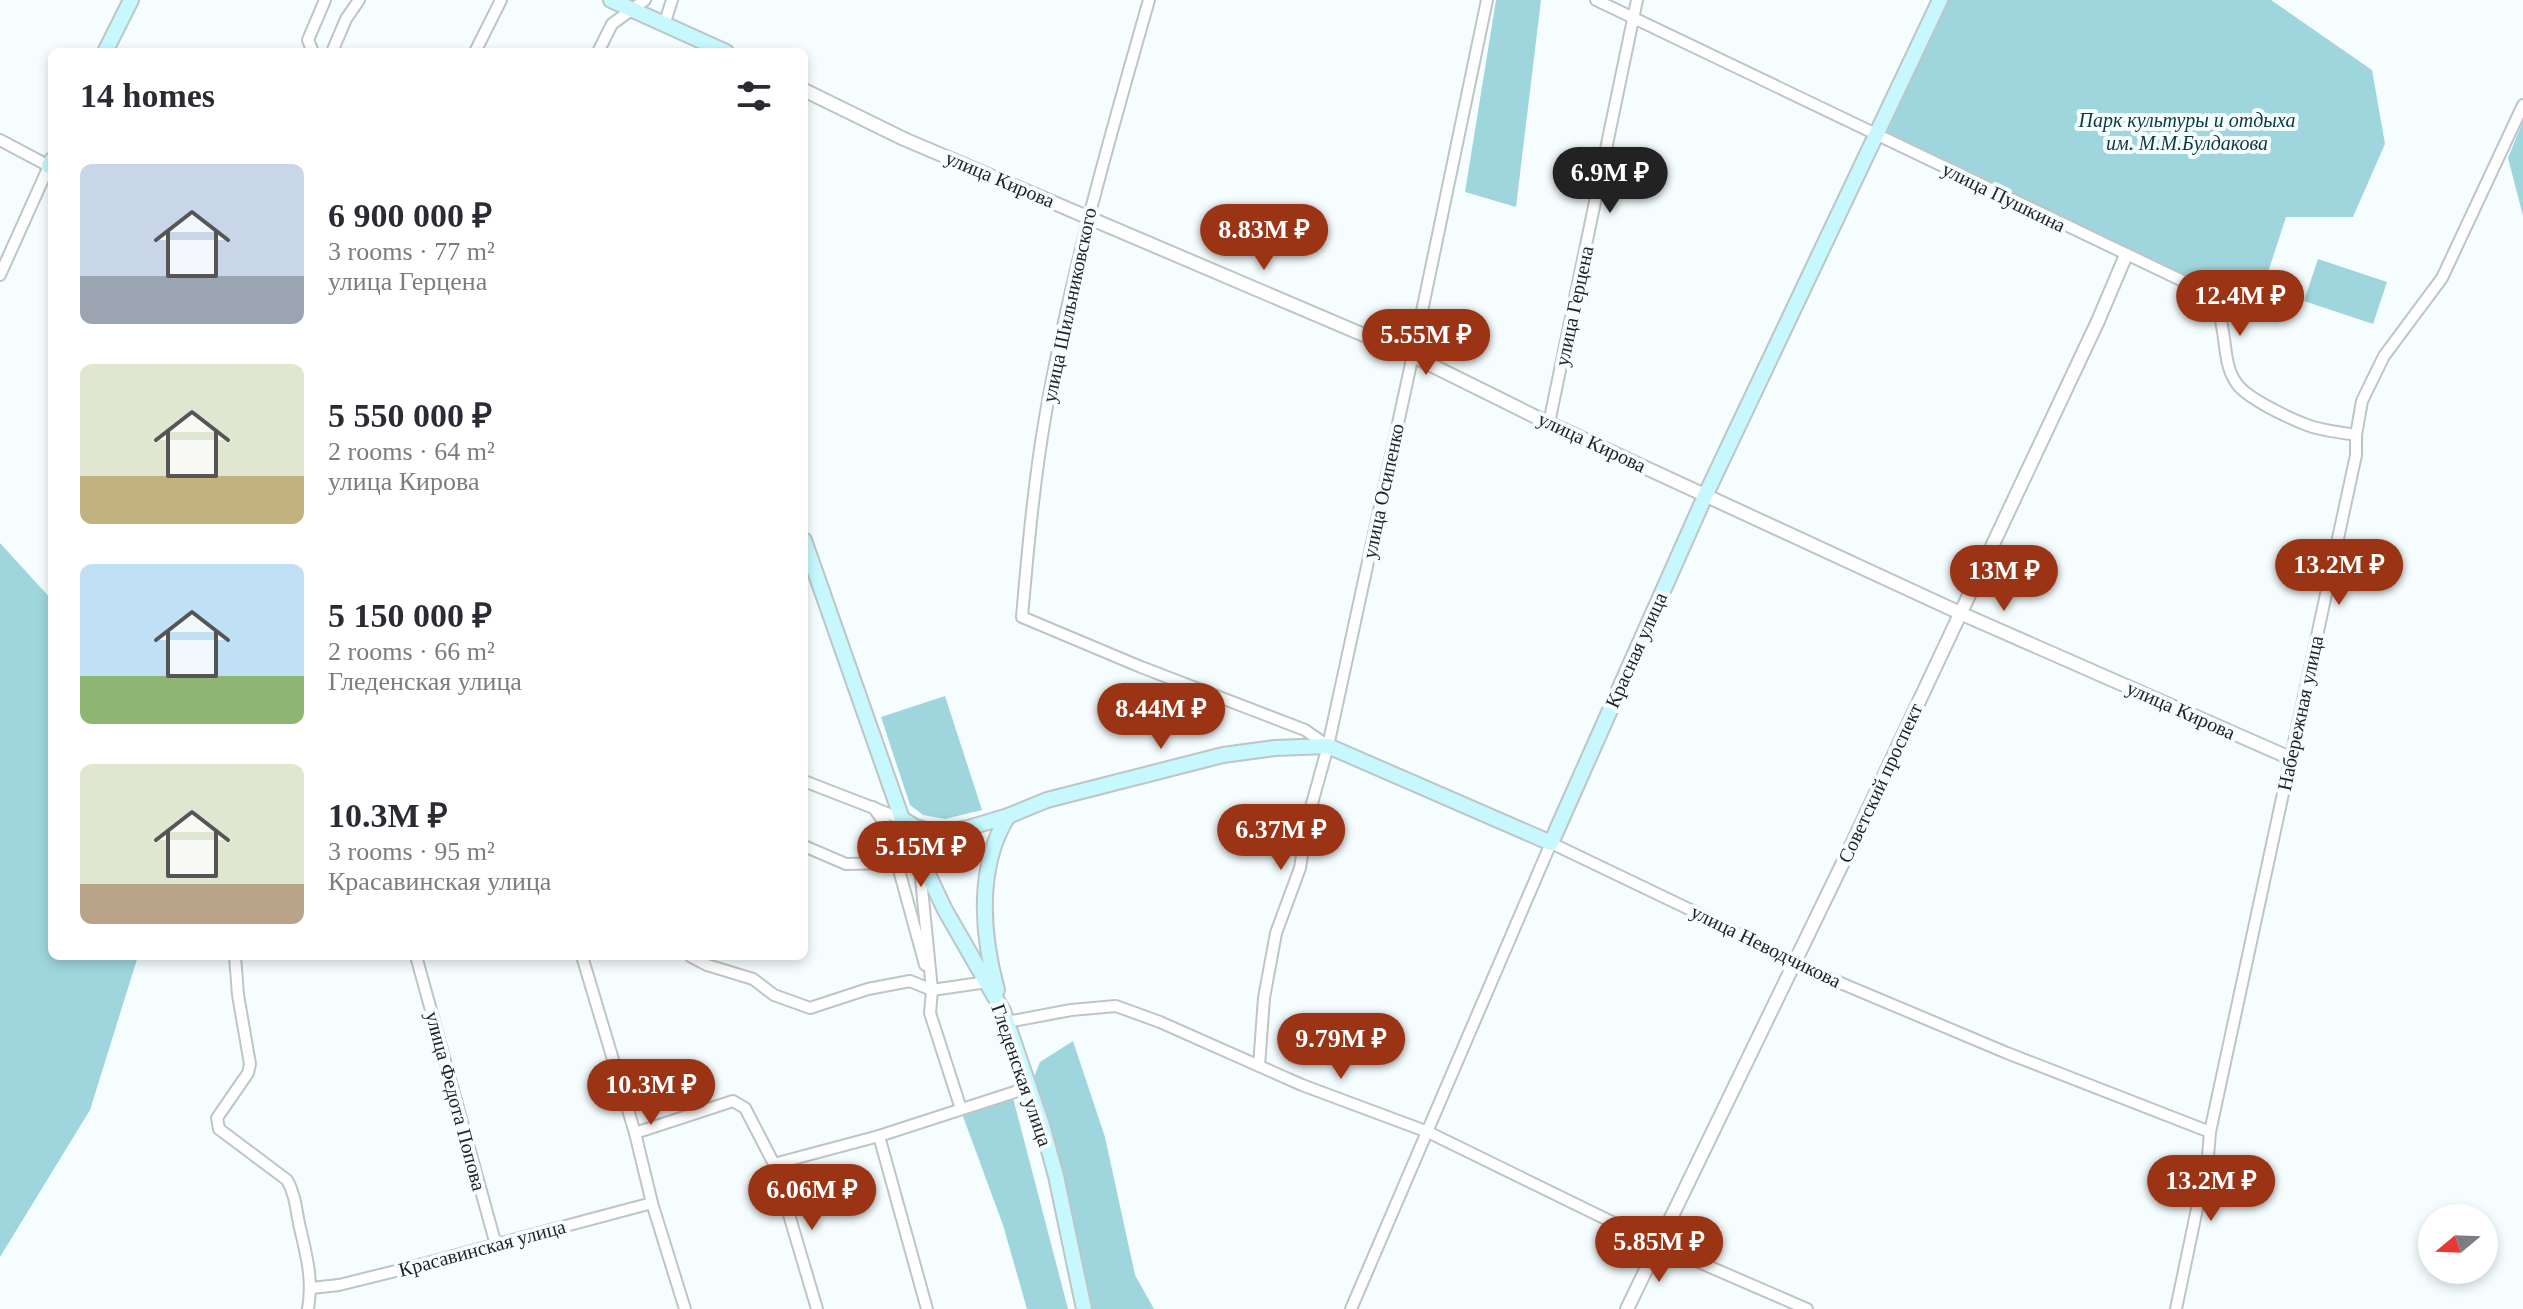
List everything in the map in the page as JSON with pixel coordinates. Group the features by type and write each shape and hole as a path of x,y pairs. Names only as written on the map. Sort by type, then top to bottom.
{"main road":[{"path":"107,48 131,0"},
{"path":"611,0 717,48"},
{"name":"Красная улица","path":"1551,843 1706,494 1940,0"},
{"name":"Гледенская улица","path":"808,551 902,819 945,910 1005,1016 1056,1176 1084,1309"},
{"name":"улица Неводчикова","path":"902,819 915,827 945,832 1008,816 1062,796 1223,755 1275,748 1328,746 1551,843"},
{"path":"1005,1016 993,974 985,909 987,872 993,848 1008,816"}],"street":[{"path":"311,48 308,40 325,0"},
{"path":"334,48 346,19 359,0"},
{"path":"477,48 501,0"},
{"path":"600,48 612,24 645,0"},
{"path":"664,25 672,0"},
{"name":"улица Шильниковского","path":"1022,617 1031,514 1046,412 1088,216 1149,0"},
{"name":"улица Осипенко","path":"1259,1066 1264,998 1276,933 1300,868 1308,818 1328,746 1487,0"},
{"name":"улица Пушкина","path":"1596,0 2187,283 2211,298 2221,316 2223,345 2229,368 2238,385 2255,398 2309,426 2356,435"},
{"name":"улица Герцена","path":"1549,423 1637,0"},
{"name":"улица Кирова","path":"808,92 904,139 1413,356 1549,423 1960,613 2290,758"},
{"name":"Набережная улица","path":"2176,1309 2208,1156 2210,1132 2356,455 2362,401 2384,356 2442,278 2523,105"},
{"path":"0,140 48,163"},
{"path":"0,275 48,171"},
{"name":"Советский проспект","path":"1627,1309 1851,846 2098,321 2126,255"},
{"name":"улица Неводчикова","path":"1022,617 1305,730 1328,746"},
{"path":"808,783 902,819"},
{"path":"873,807 887,826 932,990"},
{"name":"улица Неводчикова","path":"1551,843 1793,963 2007,1053 2210,1132"},
{"name":"Красная улица","path":"1351,1309 1551,843"},
{"path":"808,848 846,864 896,863 919,858 932,990 930,1013 961,1109"},
{"path":"235,960 250,1064 248,1073 217,1118 217,1123 219,1129 287,1180 297,1203 310,1268 308,1309"},
{"name":"улица Федота Попова","path":"417,960 496,1245"},
{"path":"583,960 685,1309"},
{"path":"698,960 753,979 774,995 810,1008 868,989 910,981 932,990 987,982"},
{"path":"1005,1016 1116,1006 1160,1022 1302,1085 1428,1132 1657,1244 1807,1309"},
{"path":"774,1164 879,1136 1030,1087"},
{"path":"635,1133 733,1101 745,1108 774,1164 817,1309"},
{"path":"879,1136 927,1309"},
{"name":"Красавинская улица","path":"311,1288 339,1285 652,1203"}],"green space":[{"path":"1496,0 1541,0 1516,207 1465,192"},
{"name":"Парк культуры и отдыха им. М.М.Булдакова","path":"1949,0 2271,0 2372,70 2385,144 2353,217 2286,217 2260,297 2236,302 1887,132"},
{"path":"2523,121 2523,216 2508,158"},
{"path":"2318,259 2387,282 2373,324 2304,301"},
{"path":"0,543 48,596 48,960 137,960 90,1110 0,1257"},
{"path":"945,696 982,810 945,819 923,815 910,805 881,717"},
{"path":"1073,1041 1105,1137 1135,1275 1154,1309 1084,1309 1030,1087 1040,1062"},
{"path":"1012,1094 1068,1309 1027,1309 1003,1225 961,1111"}]}
